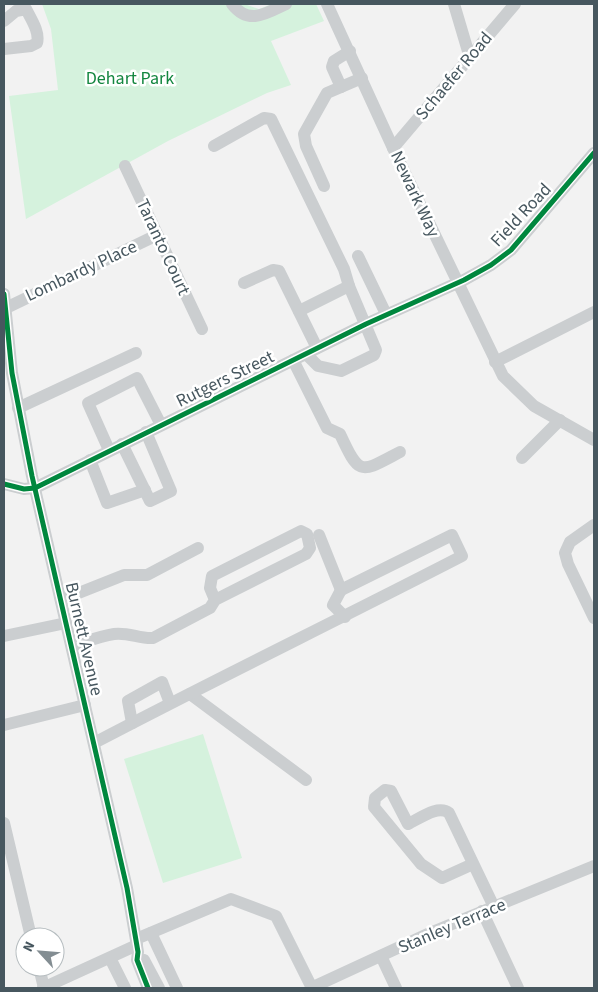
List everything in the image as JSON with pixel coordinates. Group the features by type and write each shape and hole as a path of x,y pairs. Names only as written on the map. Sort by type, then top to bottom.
{"street":[{"path":"232,4 244,14 260,17 286,4"},
{"name":"Newark Way","path":"327,4 350,51 392,148 495,362 508,382 534,406 594,440"},
{"path":"454,4 470,58"},
{"name":"Schaefer Road","path":"392,148 515,4"},
{"path":"4,21 23,8 26,9 38,39 37,43 31,46 4,49"},
{"path":"340,86 332,67 338,57 350,51"},
{"path":"324,186 306,146 304,134 327,93 362,78"},
{"path":"214,146 264,118 271,119 345,272 376,350 374,355 341,371 318,366 311,351 299,311 279,271 273,270 244,283"},
{"name":"Field Road","path":"457,283 491,265 511,250 594,153"},
{"name":"Taranto Court","path":"125,166 202,329"},
{"name":"Lombardy Place","path":"5,302 157,235"},
{"path":"358,256 386,314"},
{"name":"Rutgers Street","path":"34,488 386,314 457,283"},
{"path":"299,311 349,286"},
{"name":"Burnett Avenue","path":"4,294 12,373 34,488 127,888 137,945 137,960 148,988"},
{"path":"495,362 594,312"},
{"path":"18,408 136,353"},
{"path":"293,360 327,428 340,434 353,460 360,467 370,468 400,452"},
{"path":"109,450 88,403 137,378 161,425"},
{"path":"522,458 560,420"},
{"path":"122,444 150,501 171,491 146,432"},
{"path":"90,460 107,503 145,490"},
{"path":"4,484 24,489 34,488"},
{"path":"594,526 570,542 565,553 568,564 594,618"},
{"path":"72,646 114,634 130,634 143,639 153,638 210,608 215,600 306,554 310,548 307,534 301,531 212,576 210,588 215,600"},
{"path":"320,535 341,590"},
{"path":"94,743 170,703 345,617 462,556 452,535 341,590 333,605 345,617"},
{"path":"61,600 124,575 147,575 198,548"},
{"path":"4,636 66,623"},
{"path":"132,723 128,701 162,682 170,703"},
{"path":"190,694 306,780"},
{"path":"4,725 85,705"},
{"path":"408,824 391,791 385,790 375,798 374,807 421,864 442,878 473,864"},
{"path":"394,831 438,809 449,813 473,864 518,988"},
{"path":"4,823 29,927"},
{"name":"Stanley Terrace","path":"312,988 488,909 594,866"},
{"path":"43,988 137,945 151,933 231,899 276,916 312,988"},
{"path":"151,933 177,988"},
{"name":"Burnett Avenue","path":"137,945 159,988"},
{"path":"381,956 396,988"},
{"path":"110,958 125,988"}],"green space":[{"name":"Dehart Park","path":"42,4 244,4 259,9 272,4 316,4 324,21 271,41 291,85 267,93 168,141 26,219 9,96 58,90 51,29"},
{"path":"203,734 242,858 163,883 124,759"}],"cycle path":[{"path":"4,484 24,489 35,488 366,324 464,280 491,265 511,250 594,153"},
{"path":"4,294 12,373 32,476 127,888 138,952 137,960 148,988"}]}
